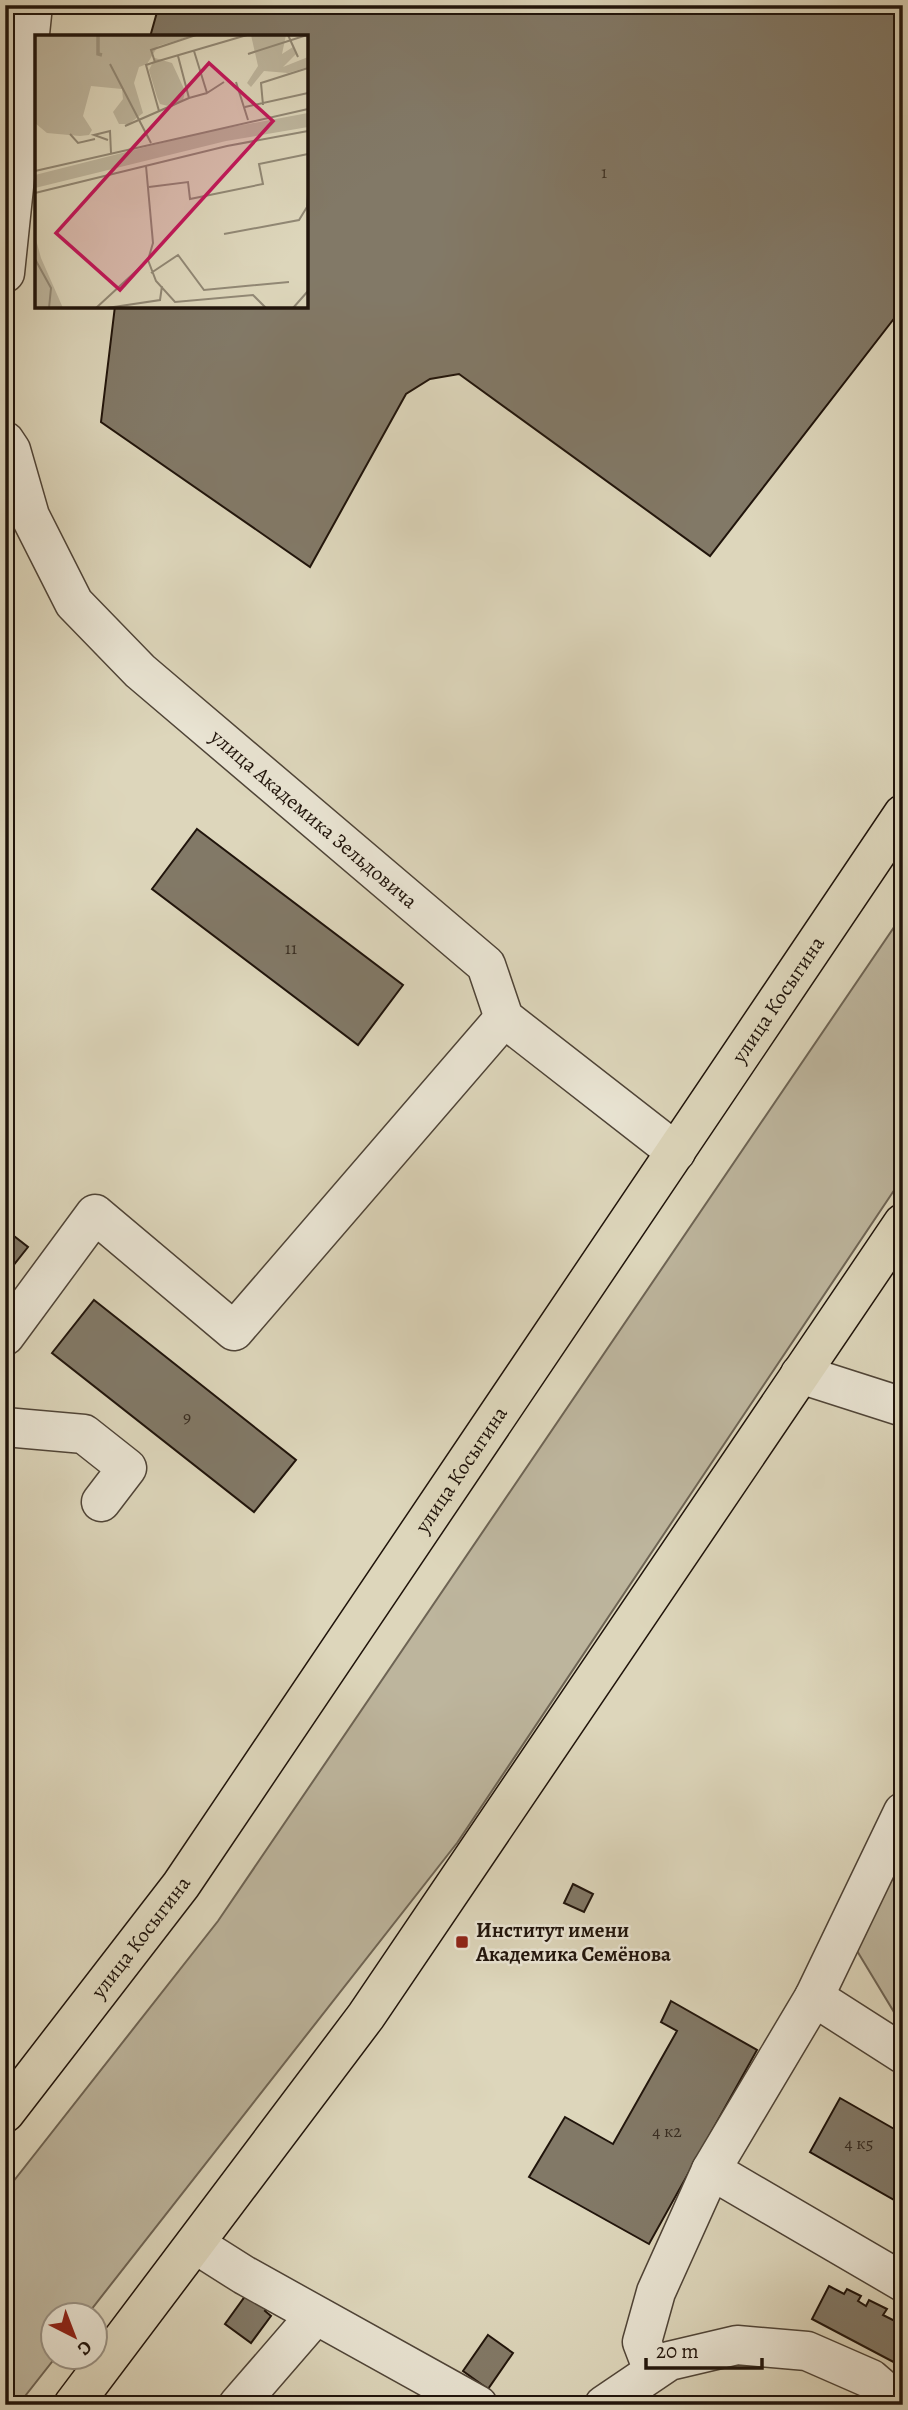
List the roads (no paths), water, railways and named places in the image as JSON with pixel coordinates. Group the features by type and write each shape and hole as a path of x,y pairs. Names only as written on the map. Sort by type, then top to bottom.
{"main road":[{"name":"улица Косыгина","path":"5,2113 181,1885 903,814"},
{"path":"73,2405 366,2016 903,1223"}],"street":[{"path":"5,273 33,5"},
{"name":"улица Академика Зельдовича","path":"5,441 11,450 30,516 74,603 140,671 486,965 504,1018"},
{"path":"5,1336 87,1208 234,1331 504,1018 676,1152"},
{"path":"800,1374 903,1406"},
{"path":"5,1427 84,1434 117,1459 127,1468 101,1502"},
{"path":"653,2371 642,2342 656,2292 711,2170 814,1997 903,1812"},
{"path":"814,1997 903,2054"},
{"path":"711,2170 903,2282"},
{"path":"195,2244 315,2316 478,2405"},
{"path":"238,2405 315,2316"},
{"path":"604,2405 669,2361 737,2344 807,2351 871,2379 901,2405"}],"place":[{"name":"Институт имени Академика Семёнова","path":"462,1942"}]}
